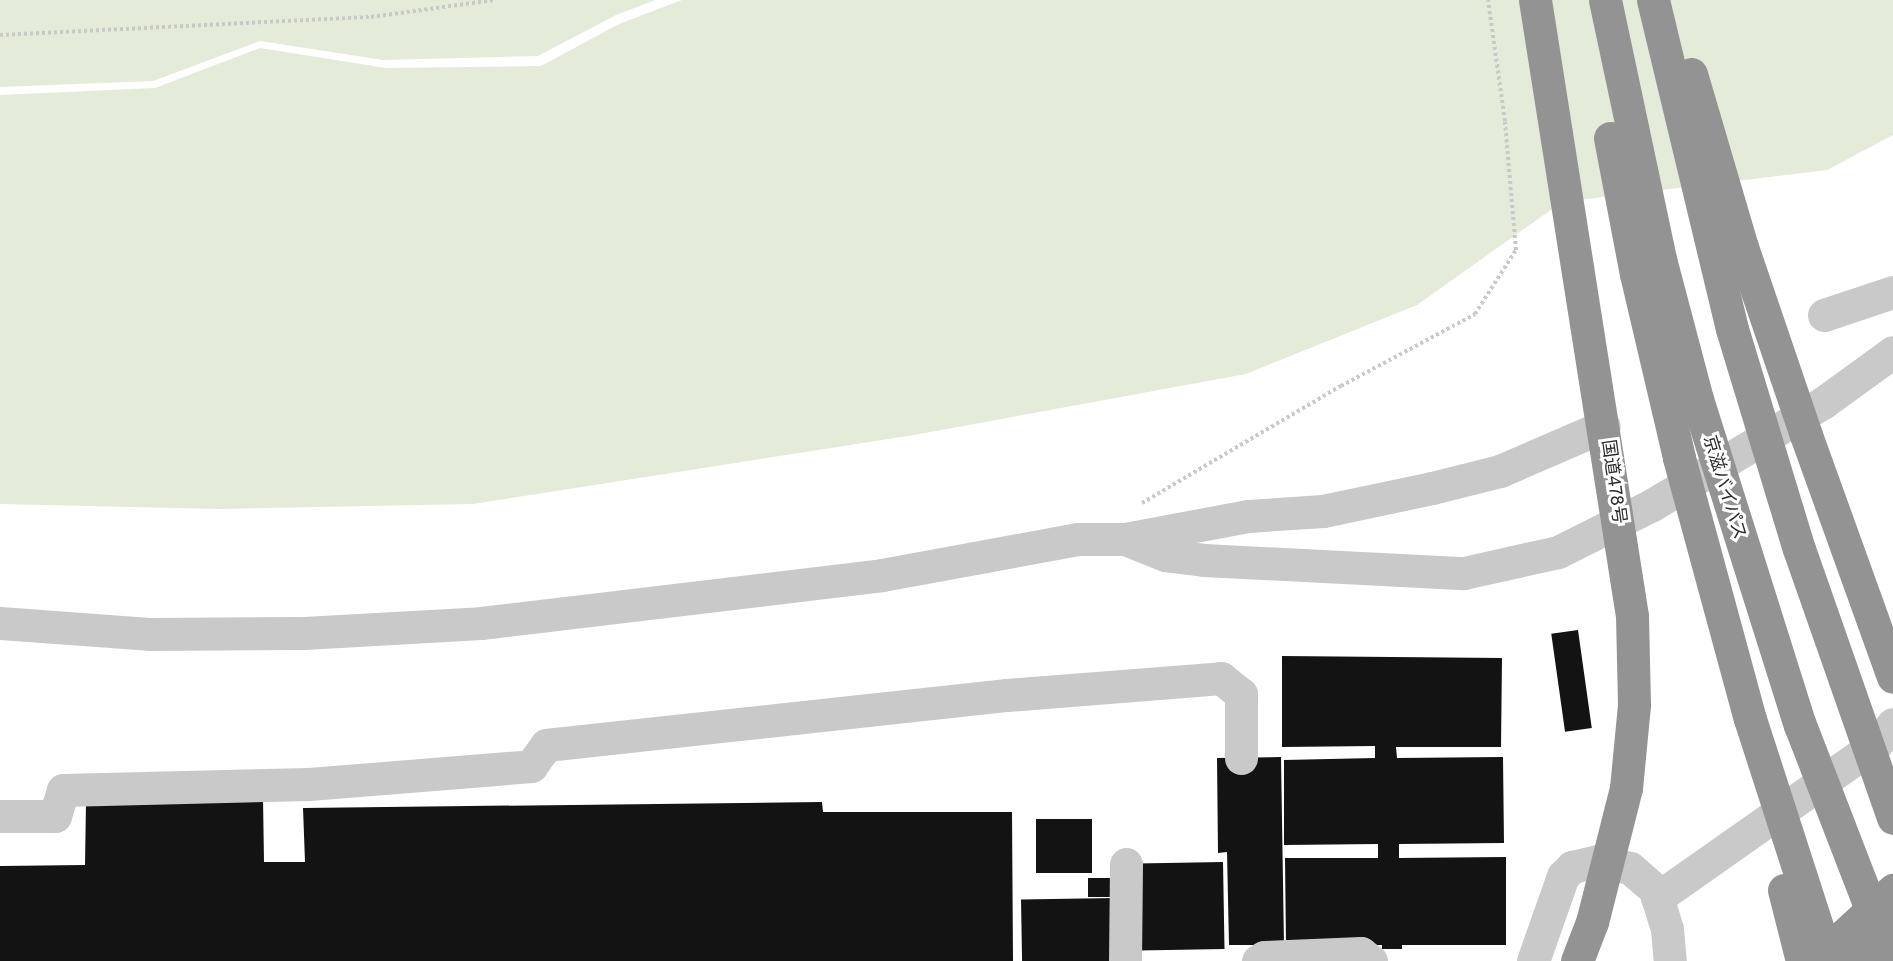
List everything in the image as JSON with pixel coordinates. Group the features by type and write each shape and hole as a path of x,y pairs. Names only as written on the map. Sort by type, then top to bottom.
{"highway":[{"name":"国道478号","path":"1535,0 1632,615 1634,705 1626,788 1592,922 1577,961"},
{"path":"1586,0 1636,274 1679,458 1750,719 1828,961"},
{"name":"京滋バイパス","path":"1605,0 1660,259 1700,411 1800,725 1891,961"},
{"path":"1653,0 1732,330 1799,549 1893,818"},
{"path":"1670,0 1742,247 1893,677"},
{"path":"1750,719 1802,961"},
{"path":"1816,961 1893,890"},
{"path":"1857,961 1893,928"}],"street":[{"path":"1824,315 1893,292"},
{"path":"1103,534 1165,555 1204,560 1464,573 1512,564 1558,552 1652,505 1824,402 1893,352"},
{"path":"0,623 161,634 304,633 481,623 882,575 1103,534 1248,516 1323,511 1500,471 1604,426"},
{"path":"0,816 55,816 63,790 309,784 531,766 546,746 1007,694 1221,678 1241,694 1241,758"},
{"path":"1657,898 1876,744 1893,724"},
{"path":"1533,961 1563,876 1572,867 1599,861 1630,868 1655,890 1667,929 1670,961"},
{"path":"1125,961 1126,864"},
{"path":"1258,961 1264,957 1360,953 1371,961"}],"path":[{"path":"0,34 372,17 494,0"},
{"path":"1103,534 1341,386 1475,314 1515,250 1505,121 1488,0"}],"green space":[{"path":"0,0 655,0 616,15 538,56 383,60 260,41 153,81 0,87"},
{"path":"682,0 1893,0 1893,135 1827,170 1562,202 1417,305 1246,374 914,435 473,504 221,509 0,504 0,95 155,88 260,48 386,68 541,66 619,24"}],"building":[{"path":"1578,630 1592,728 1565,732 1551,634"},
{"path":"1282,656 1502,658 1501,747 1396,747 1397,758 1503,757 1504,843 1399,844 1399,858 1506,857 1506,945 1402,945 1402,949 1382,949 1382,945 1286,945 1285,858 1378,858 1378,844 1284,845 1284,760 1375,758 1375,746 1282,747"},
{"path":"1281,757 1284,945 1229,945 1227,852 1218,853 1217,758"},
{"path":"263,798 264,862 305,862 303,808 822,802 823,812 1012,812 1013,961 0,961 0,866 85,865 86,802"},
{"path":"1036,819 1092,819 1092,873 1036,873"},
{"path":"1223,862 1225,949 1139,950 1137,864"},
{"path":"1088,878 1110,878 1110,897 1088,897"},
{"path":"1114,898 1115,961 1022,961 1021,900"}]}
